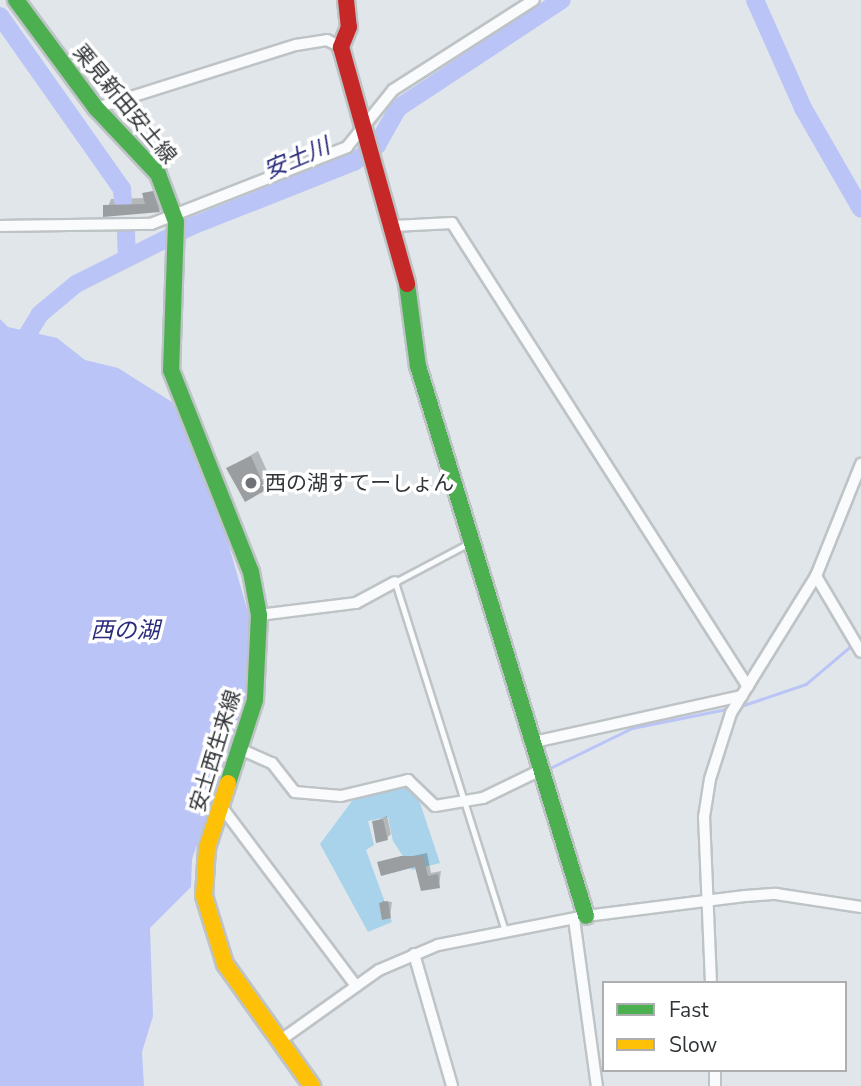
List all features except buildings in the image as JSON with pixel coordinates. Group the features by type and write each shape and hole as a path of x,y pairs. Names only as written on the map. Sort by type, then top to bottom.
{"main road":[{"name":"栗見新田安土線","path":"16,0 96,108 158,174 176,220 178,245"},
{"path":"346,0 349,27 341,47 394,226 418,366 543,769 580,917"},
{"name":"安土西生来線","path":"178,245 171,370 251,572 259,615 255,700 207,848 204,896 211,930 225,964 278,1042 312,1086"}],"street":[{"path":"0,226 176,220 347,147 368,134 393,90 534,0"},
{"path":"96,108 296,45 327,40 341,47"},
{"path":"394,226 452,223 743,695"},
{"path":"711,981 704,817 731,713 816,576 861,464"},
{"path":"816,576 860,650"},
{"path":"259,615 356,603 395,582"},
{"path":"534,742 743,695"},
{"path":"240,749 272,763 295,792 341,796 408,780 435,806 464,802 543,769"},
{"path":"221,806 356,986"},
{"path":"278,1042 356,986 414,954 580,917 708,900 776,894 861,907"},
{"path":"580,917 597,1086"},
{"path":"414,954 452,1086"}],"lane":[{"path":"473,541 395,582 506,933"}],"shaded area":[{"path":"406,783 417,794 440,863 412,870 393,841 388,817 368,821 374,845 366,850 392,922 368,932 320,844 358,793"}],"water":[{"name":"西の湖","path":"0,319 8,327 57,338 85,360 118,368 172,402 216,501 252,626 244,711 192,859 191,887 150,928 153,1016 142,1052 144,1086 0,1086"}],"waterway":[{"name":"安土川","path":"0,380 40,314 76,284 192,226 354,162 377,145 398,108 562,0"},
{"name":"安土川","path":"755,0 803,108 861,209"},
{"path":"0,16 122,189 123,201"},
{"path":"126,232 127,256"},
{"path":"738,707 806,684 852,645"},
{"path":"548,769 632,728 731,708"},
{"path":"438,810 452,808"}],"traffic: fast":[{"path":"16,0 96,108 158,174 176,222 171,370 251,572 259,615 255,700 228,783"},
{"path":"407,284 418,366 586,916"}],"traffic: slow":[{"path":"228,783 207,848 204,896 225,964 312,1086"}],"traffic: jam":[{"path":"346,0 349,27 341,47 407,284"}],"place":[{"name":"西の湖すてーしょん","path":"251,483"}]}
